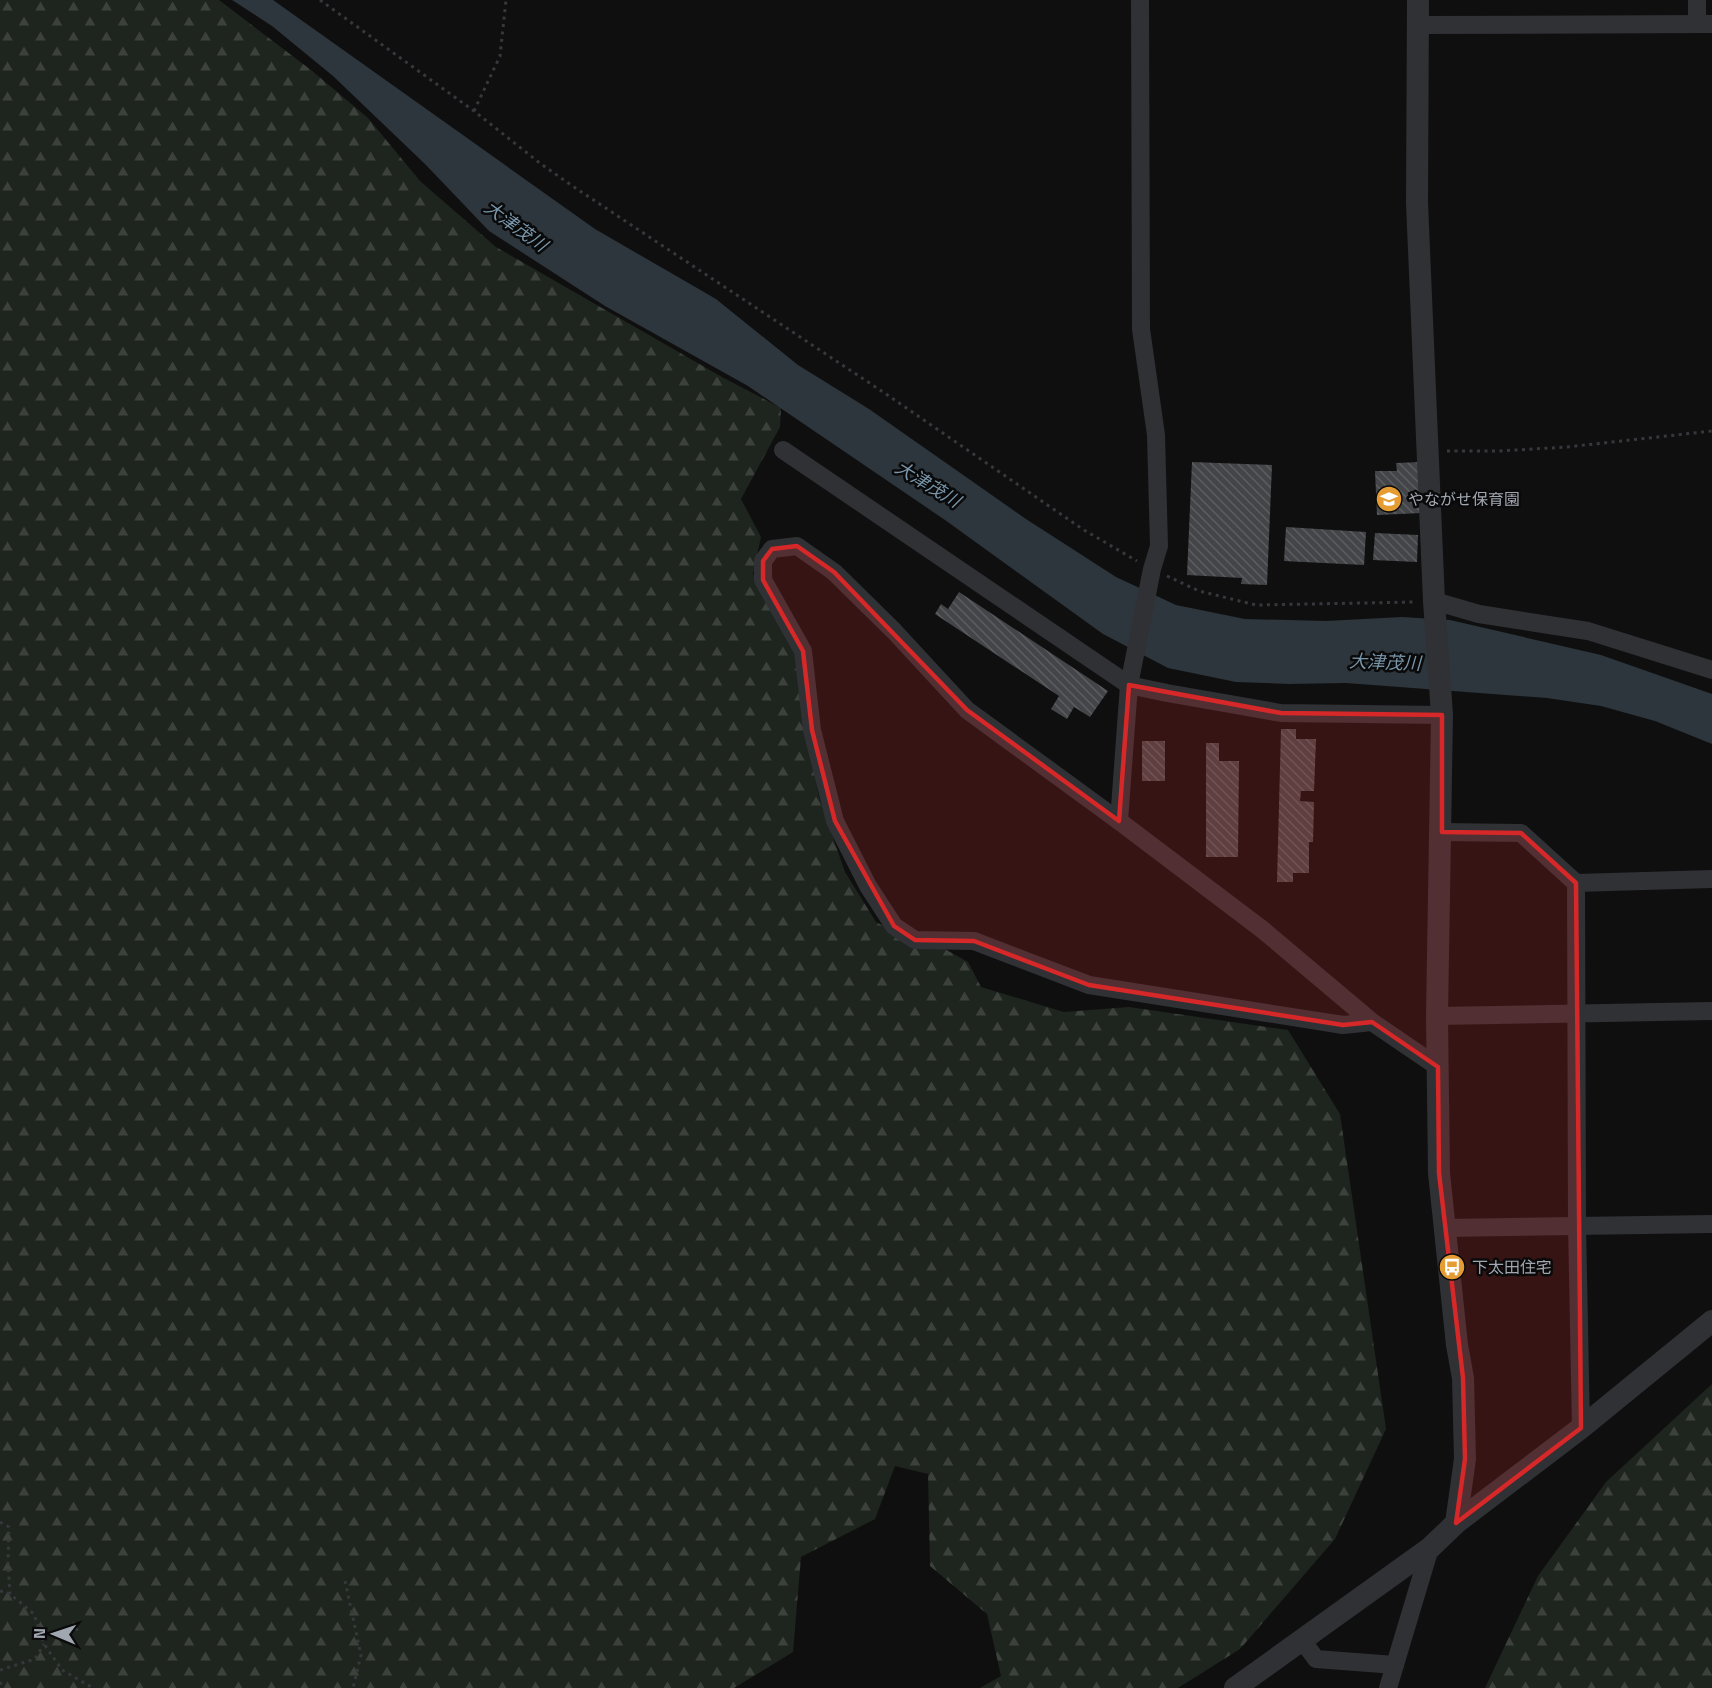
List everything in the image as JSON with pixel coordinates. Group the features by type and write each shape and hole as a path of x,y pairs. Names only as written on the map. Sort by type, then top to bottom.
{"street":[{"path":"1119,821 1129,685 1152,569 1159,546 1156,435 1141,329 1140,0"},
{"path":"1418,0 1417,203 1434,601 1442,715 1442,832 1437,1016 1439,1173 1457,1345 1463,1378 1465,1459 1456,1523"},
{"path":"1418,26 1704,24 1697,0"},
{"path":"783,450 1129,685 1281,713 1442,715"},
{"path":"1372,1022 1343,1024 1089,985 974,941 915,940 894,926 868,886 835,822 812,730 803,651 763,580 763,561 772,549 797,546 834,572 894,631 967,710 1263,930 1372,1022 1438,1067"},
{"path":"1434,601 1479,614 1588,631 1712,670"},
{"path":"1442,832 1521,833 1576,883 1712,879"},
{"path":"1576,883 1577,1225 1581,1428"},
{"path":"1437,1016 1712,1011"},
{"path":"1445,1228 1712,1224"},
{"path":"1235,1688 1430,1548 1456,1523 1581,1428 1711,1324"},
{"path":"1388,1688 1430,1548"},
{"path":"1302,1640 1316,1659 1395,1665"}],"path":[{"path":"320,0 474,111 574,187 886,394 1083,530 1152,569 1199,591 1256,605 1434,601"},
{"path":"474,111 500,56 506,0"},
{"path":"1427,450 1499,451 1567,447 1712,431"},
{"path":"0,1522 9,1527 10,1594"},
{"path":"345,1581 361,1655 353,1688"},
{"path":"0,1591 10,1594 34,1614 44,1644 62,1670 93,1688"},
{"path":"0,1670 35,1659 44,1644"},
{"path":"0,1682 3,1688"}],"highlighted area":[{"path":"797,546 834,572 967,710 1119,821 1129,685 1281,713 1442,715 1442,832 1521,833 1576,883 1581,1428 1456,1523 1465,1459 1463,1378 1439,1173 1438,1067 1372,1022 1343,1025 1089,985 974,941 915,940 894,926 835,821 812,730 803,651 763,580 763,561 772,549"}],"green space":[{"path":"0,0 219,0 311,70 368,118 420,181 496,247 722,377 781,408 780,427 741,499 761,537 753,574 794,648 802,713 819,797 845,872 876,922 905,937 918,934 968,962 981,987 1064,1012 1129,1007 1288,1030 1340,1114 1386,1429 1335,1539 1240,1649 1178,1688 980,1688 1001,1676 987,1614 930,1566 928,1474 895,1466 875,1519 801,1557 793,1652 734,1688 0,1688"},
{"path":"1712,1384 1712,1688 1485,1688 1538,1576 1606,1482"}],"water":[{"name":"大津茂川","path":"232,0 273,0 595,229 716,299 798,365 869,409 1026,519 1116,577 1176,605 1245,619 1326,621 1402,617 1450,620 1601,655 1712,694 1712,744 1655,721 1601,706 1547,698 1346,683 1236,682 1168,668 1103,634 945,520 748,386 605,306 489,231 426,165 333,76 272,26"}],"building":[{"path":"1192,462 1272,465 1267,585 1241,584 1242,578 1187,575"},
{"path":"1421,462 1422,513 1377,515 1375,471 1397,471 1396,463"},
{"path":"1286,527 1366,532 1364,565 1284,561"},
{"path":"1375,533 1418,535 1417,562 1373,560"},
{"path":"959,592 1108,691 1090,717 1074,707 1067,719 1051,709 1059,696 935,614 941,604 948,609"},
{"path":"1281,729 1296,729 1296,739 1316,739 1314,791 1301,791 1300,801 1314,802 1313,842 1309,842 1309,873 1293,873 1293,882 1277,882"},
{"path":"1142,741 1165,741 1165,781 1142,781"},
{"path":"1206,743 1219,743 1219,761 1239,761 1238,857 1206,857"}],"place":[{"name":"やながせ保育園","path":"1389,499"},
{"name":"下太田住宅","path":"1452,1267"}]}
